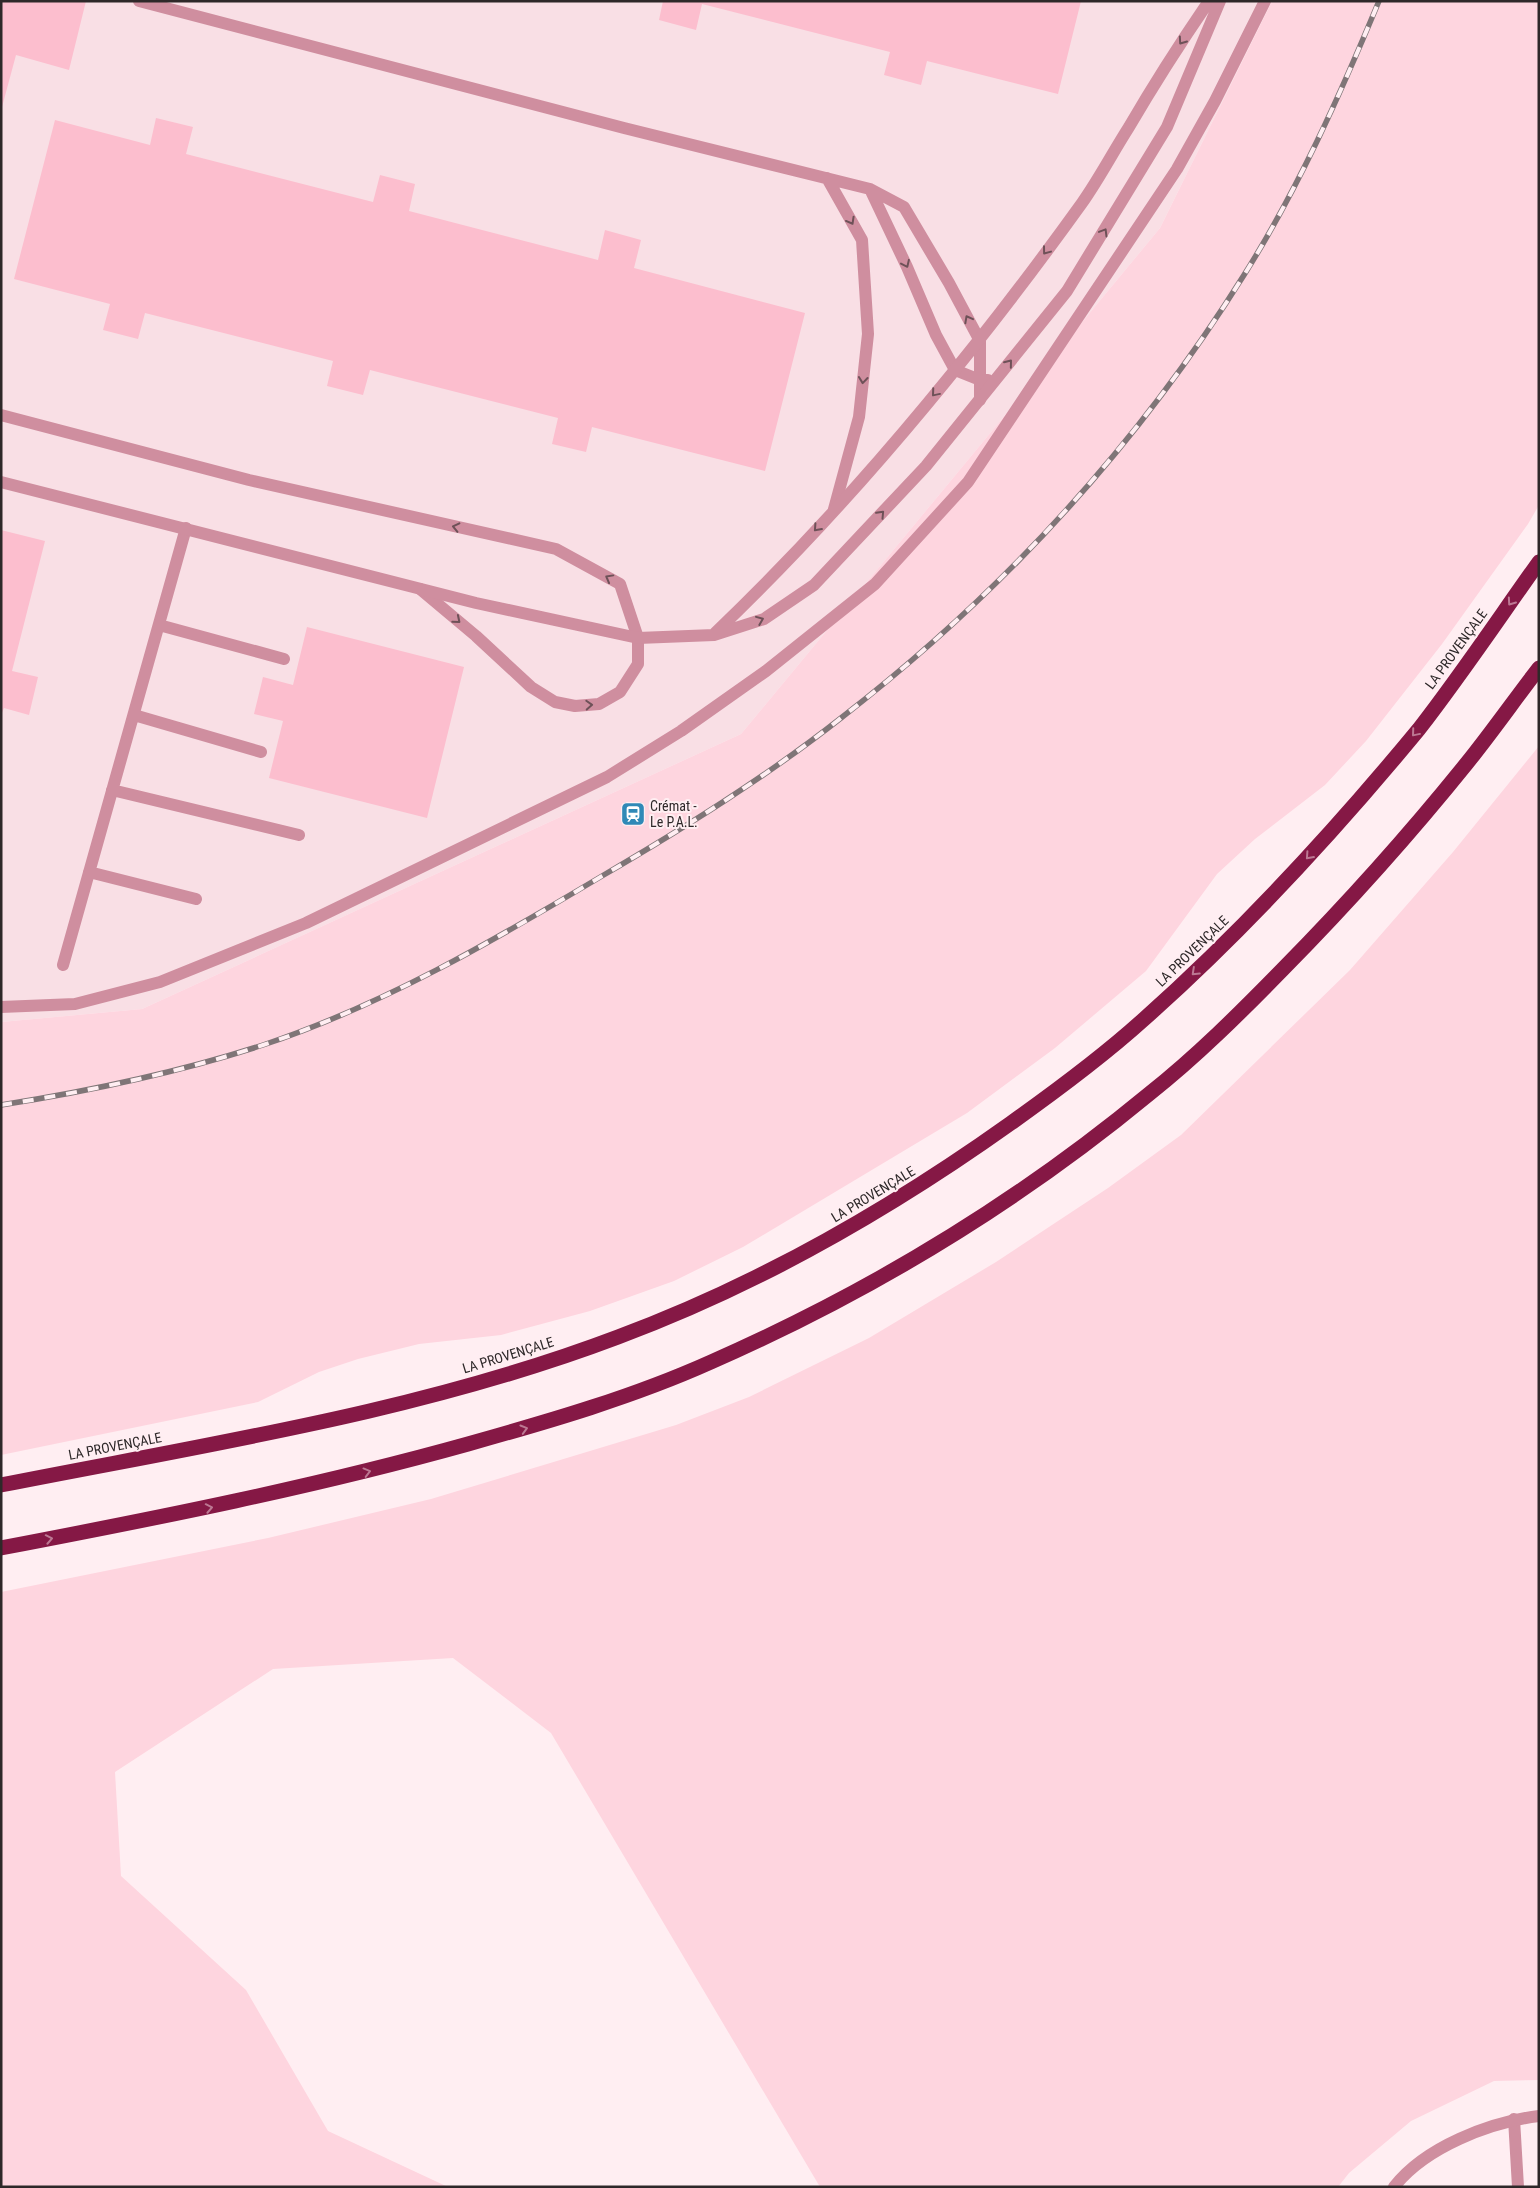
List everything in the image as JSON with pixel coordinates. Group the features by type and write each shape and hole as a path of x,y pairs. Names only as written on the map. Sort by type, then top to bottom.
{"highway":[{"name":"LA PROVENÇALE","path":"1,1485 392,1407 502,1375 616,1338 707,1301 786,1262 881,1210 969,1153 1072,1080 1141,1022 1210,957 1308,857 1421,726 1539,562"},
{"path":"1,1548 217,1507 345,1477 543,1423 709,1363 862,1289 959,1232 1064,1160 1152,1093 1240,1013 1352,898 1468,762 1539,668"}],"street":[{"path":"139,1 870,189 904,207 949,283 980,341 980,400"},
{"path":"714,635 764,586 834,509 980,341 1084,201 1171,57 1209,1"},
{"path":"1,482 420,589 638,638 714,635 764,619 814,585 926,466 1067,291 1167,127 1220,1"},
{"path":"1,1007 75,1004 160,982 324,915 607,777 681,731 766,671 868,590 968,482 1177,169 1215,101 1265,1"},
{"path":"827,178 862,240 868,334 859,417 834,509"},
{"path":"870,189 908,268 936,335 955,370 980,380 996,380"},
{"path":"1,415 249,480 556,549 620,584 638,638 638,664 620,692 599,704 574,706 555,702 531,687 476,636 420,589"},
{"path":"63,964 186,528"},
{"path":"159,625 284,659"},
{"path":"134,715 261,752"},
{"path":"112,790 299,835"},
{"path":"89,872 196,899"},
{"path":"1394,2187 1402,2177 1439,2150 1479,2130 1514,2119 1539,2116"},
{"path":"1514,2119 1518,2187"}],"shaded area":[{"path":"1,1 1272,1 1160,228 741,734 142,1009 1,1022"},
{"path":"1272,1 1539,1 1539,505 1528,524 1442,644 1366,741 1325,785 1255,839 1217,874 1146,971 1055,1048 967,1113 743,1247 674,1281 590,1311 501,1335 419,1344 358,1359 319,1372 258,1402 1,1455 1,1022 142,1009 741,734 1160,228"},
{"path":"1539,746 1539,2080 1494,2081 1411,2121 1349,2173 1338,2187 820,2187 551,1733 453,1658 273,1669 115,1772 121,1876 246,1990 328,2131 448,2187 1,2187 1,1592 268,1538 431,1499 676,1425 749,1397 869,1338 996,1262 1108,1188 1181,1135 1350,970 1453,852"}],"building":[{"path":"1,1 86,1 69,70 16,55 2,107"},
{"path":"663,1 1081,1 1058,94 927,61 921,85 884,75 890,52 702,4 696,30 659,20"},
{"path":"156,118 193,127 186,154 373,202 380,175 415,184 409,211 598,260 605,230 641,240 634,268 805,313 765,471 592,427 586,452 552,444 558,418 370,370 363,395 327,386 333,361 145,313 138,339 103,330 110,304 14,279 55,120 150,145"},
{"path":"1,530 45,541 12,671 38,677 29,715 4,708 1,715"},
{"path":"307,627 464,667 427,818 269,778 283,721 254,714 263,677 293,685"}],"railway":[{"path":"1,1105 133,1080 231,1055 308,1029 394,991 437,970 520,924 724,801 813,740 900,671 1010,569 1062,514 1111,458 1158,399 1202,338 1264,242 1300,175 1349,71 1379,1"}],"place":[{"name":"Crémat - Le P.A.L.","path":"633,814"}]}
